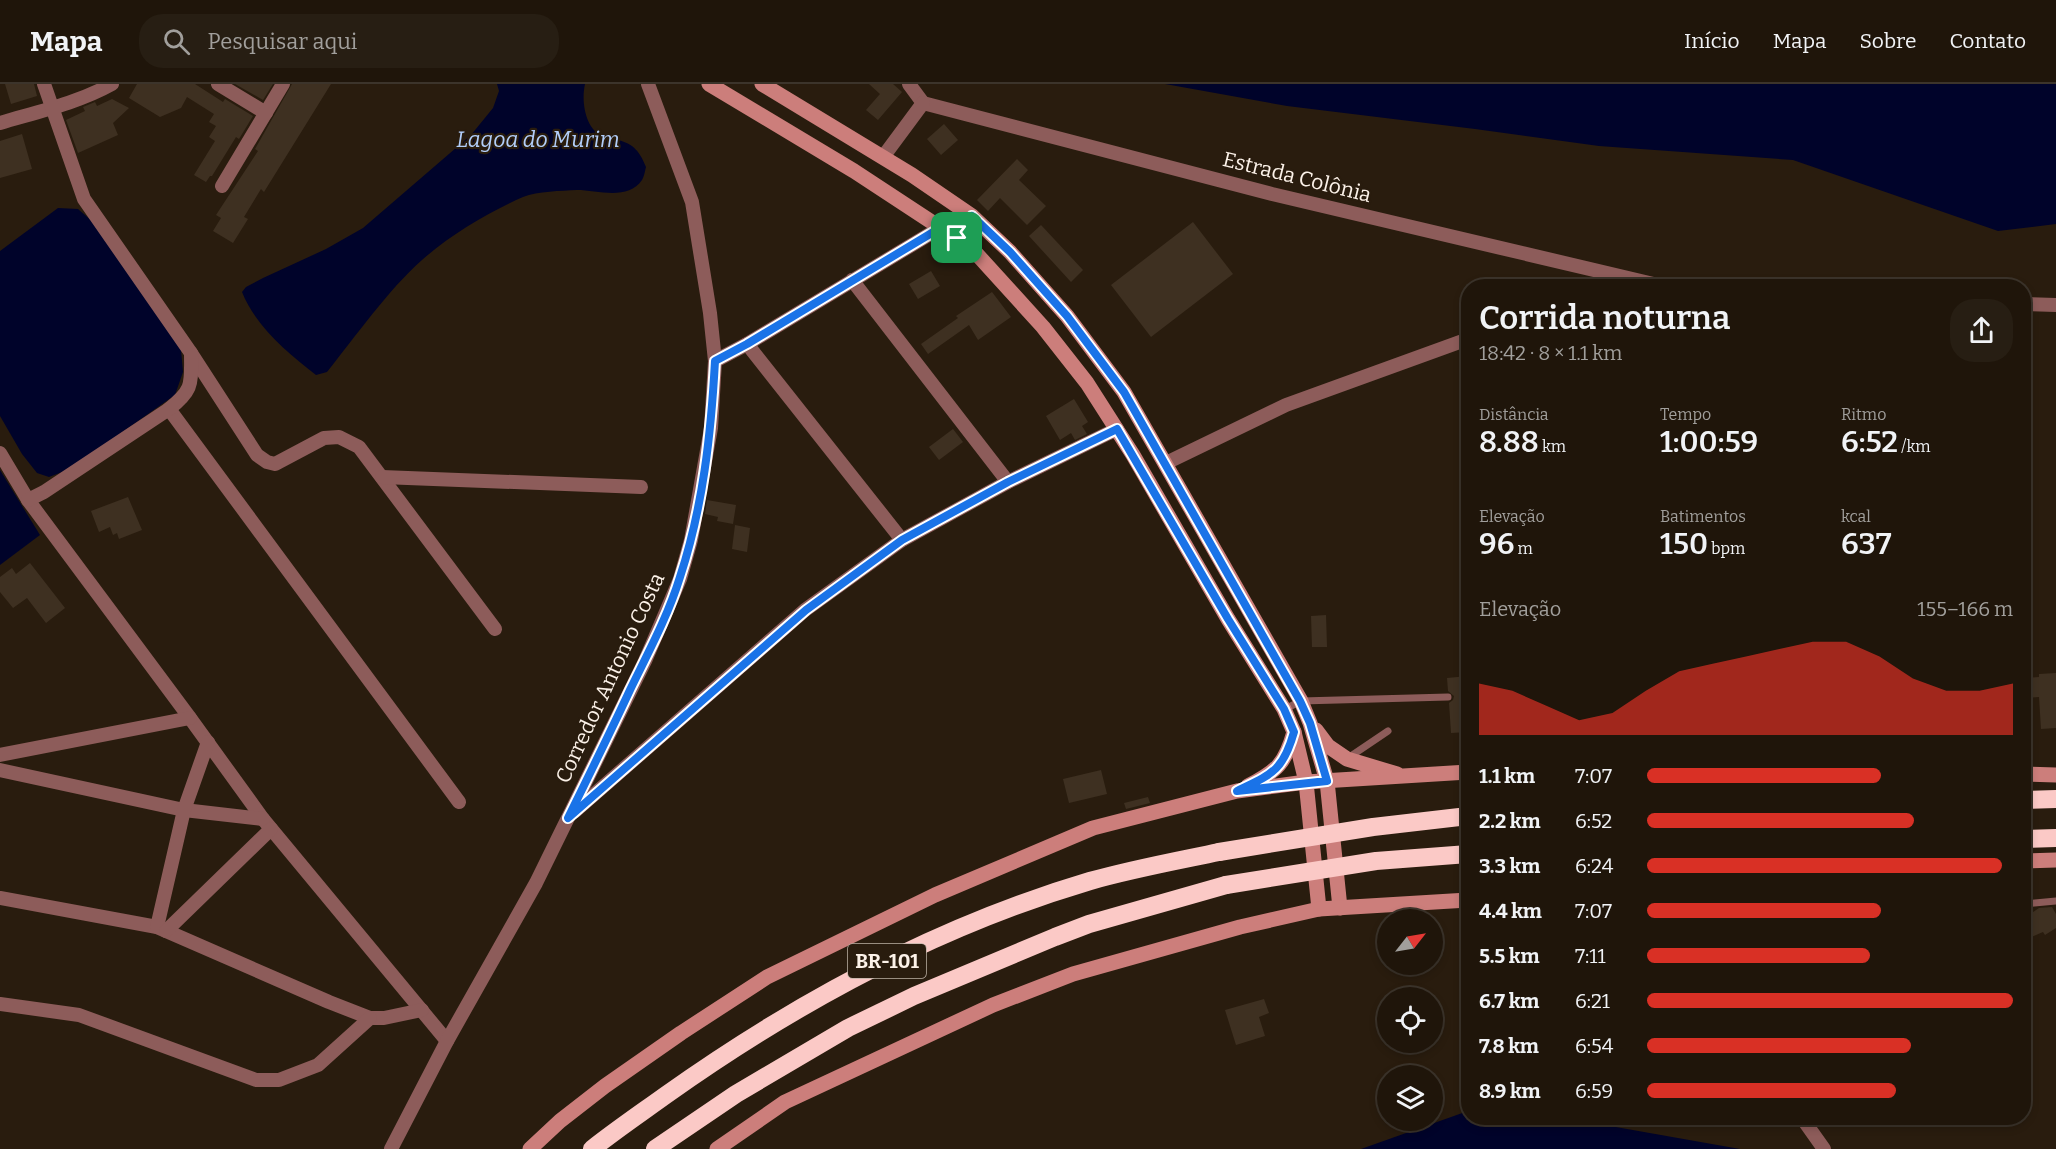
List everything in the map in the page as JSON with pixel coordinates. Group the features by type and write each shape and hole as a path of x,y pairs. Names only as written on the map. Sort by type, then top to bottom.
{"highway":[{"path":"2031,800 2056,799"},
{"name":"BR-101","path":"592,1149 716,1060 763,1030 895,957 955,930 1120,873 1219,852 1373,826 1461,817"},
{"path":"2031,839 2056,838"},
{"path":"655,1149 736,1094 839,1033 914,996 1089,924 1226,885 1376,861 1461,855"}],"main road":[{"path":"709,84 854,171 974,251 1043,327 1087,383 1117,429 1228,619 1284,709 1294,732 1306,782 1319,909"},
{"path":"762,84 912,175 972,216 1010,252 1067,316 1124,392 1300,701 1310,723 1327,781 1340,908"},
{"path":"957,238 972,216"},
{"path":"1310,723 1328,746 1347,759 1403,776"},
{"path":"1237,791 1274,771 1284,760 1294,732"},
{"name":"BR-101","path":"531,1149 560,1120 605,1086 767,977 935,895 1093,828 1237,791 1306,782 1461,772"},
{"path":"2031,774 2056,775"},
{"path":"2031,861 2056,860"},
{"path":"717,1149 785,1102 993,1005 1073,974 1240,927 1319,909 1461,900"}],"street":[{"path":"44,84 84,199 191,353 257,455 275,464 324,438 339,437 360,447 495,629"},
{"path":"0,123 100,91 112,84"},
{"path":"218,84 266,113"},
{"path":"222,186 283,84"},
{"name":"Corredor Antonio Costa","path":"391,1149 447,1041 515,922 568,818 645,661 680,579 691,540 711,428 715,361 710,313 692,202 648,84"},
{"path":"883,157 923,103 909,84"},
{"name":"Estrada Colônia","path":"923,103 1272,194 1631,279"},
{"path":"715,361 940,228"},
{"path":"852,280 1008,482"},
{"path":"2031,304 2056,305"},
{"path":"1166,463 1286,405 1461,342"},
{"path":"747,344 902,540"},
{"path":"28,500 44,492 186,396 191,382 191,353"},
{"path":"169,409 459,802"},
{"path":"568,818 806,610 902,540 1008,482 1117,429"},
{"path":"0,453 28,500 267,824 447,1041"},
{"path":"382,477 641,488"},
{"path":"0,756 190,718"},
{"path":"161,929 184,810 208,742"},
{"path":"0,770 184,810 267,824"},
{"path":"161,929 267,824"},
{"path":"0,898 161,929 370,1018 384,1018 422,1010"},
{"path":"0,1004 79,1015 256,1080 279,1080 318,1065 370,1018"},
{"path":"1807,1125 1824,1149"}],"lane":[{"path":"1284,709 1300,701 1448,697"},
{"path":"1347,759 1388,730"},
{"path":"2031,903 2056,901"}],"water":[{"name":"Lagoa do Murim","path":"497,84 585,84 584,107 592,128 604,138 624,142 636,149 646,167 642,180 629,190 621,192 577,190 529,195 470,225 433,251 409,272 327,372 316,375 264,328 242,292 246,287 263,278 326,249 363,228 471,135 493,108 499,91"},
{"path":"1165,84 2056,84 2056,224 1998,231 1793,160 1599,146 1287,106"},
{"path":"58,208 78,209 93,222 181,350 183,372 175,395 70,469 49,477 37,473 22,454 0,416 0,251"},
{"path":"0,470 40,535 0,565"},
{"path":"1461,1113 1461,1125 1605,1125 1740,1149 1361,1149 1412,1131 1443,1131 1443,1120"}],"building":[{"path":"5,84 34,84 37,96 11,104"},
{"path":"137,84 195,84 223,102 225,99 253,116 239,139 236,137 206,182 194,175 215,141 209,137 216,126 209,122 214,114 187,97 181,108 160,117 129,98"},
{"path":"235,84 273,84 263,100"},
{"path":"292,84 331,84 264,192 261,189 244,217 248,219 233,243 213,231 221,218 216,215 258,151 255,149"},
{"path":"869,84 893,84 902,92 878,120 866,110 880,94"},
{"path":"112,99 129,108 113,123 118,135 78,153 66,120 85,111 83,107 95,102 97,106"},
{"path":"944,124 958,140 941,155 927,139"},
{"path":"22,134 32,169 0,178 0,141"},
{"path":"1017,159 1028,170 1019,180 1046,206 1027,225 1000,198 988,211 977,200"},
{"path":"1193,222 1233,274 1151,337 1111,285"},
{"path":"1041,225 1083,270 1071,282 1029,236"},
{"path":"931,271 940,286 918,299 909,284"},
{"path":"992,292 1011,317 978,340 969,325 928,354 921,344 958,318 956,316"},
{"path":"1074,399 1088,422 1082,426 1087,434 1075,440 1071,433 1060,440 1046,416"},
{"path":"953,429 963,442 939,460 929,447"},
{"path":"128,497 142,530 119,539 117,533 113,535 110,527 99,532 91,511"},
{"path":"707,500 736,505 733,524 717,521 718,517 705,514"},
{"path":"735,525 750,528 747,552 732,549"},
{"path":"30,563 65,608 46,623 27,598 13,608 0,592 0,577 12,568 16,574"},
{"path":"1326,615 1327,647 1312,647 1311,616"},
{"path":"2056,673 2056,728 2041,729 2039,697 2031,698 2031,678 2039,677 2039,674"},
{"path":"1461,677 1461,732 1451,733 1449,703 1454,696 1448,691 1447,678"},
{"path":"1101,770 1107,794 1069,803 1063,779"},
{"path":"1148,797 1150,803 1126,809 1124,803"},
{"path":"2052,907 2056,914 2056,928 2045,935 2043,932 2031,937 2031,913 2039,908"},
{"path":"1264,999 1269,1013 1259,1017 1265,1036 1236,1045 1225,1010"}],"route":[{"path":"972,216 1010,252 1067,316 1124,392 1300,701 1310,723 1327,781 1237,791 1274,771 1284,760 1294,732 1284,709 1228,619 1117,429 1008,482 902,540 806,610 568,818 645,661 680,579 704,477 711,428 715,361 940,228 957,238 972,216"}]}
